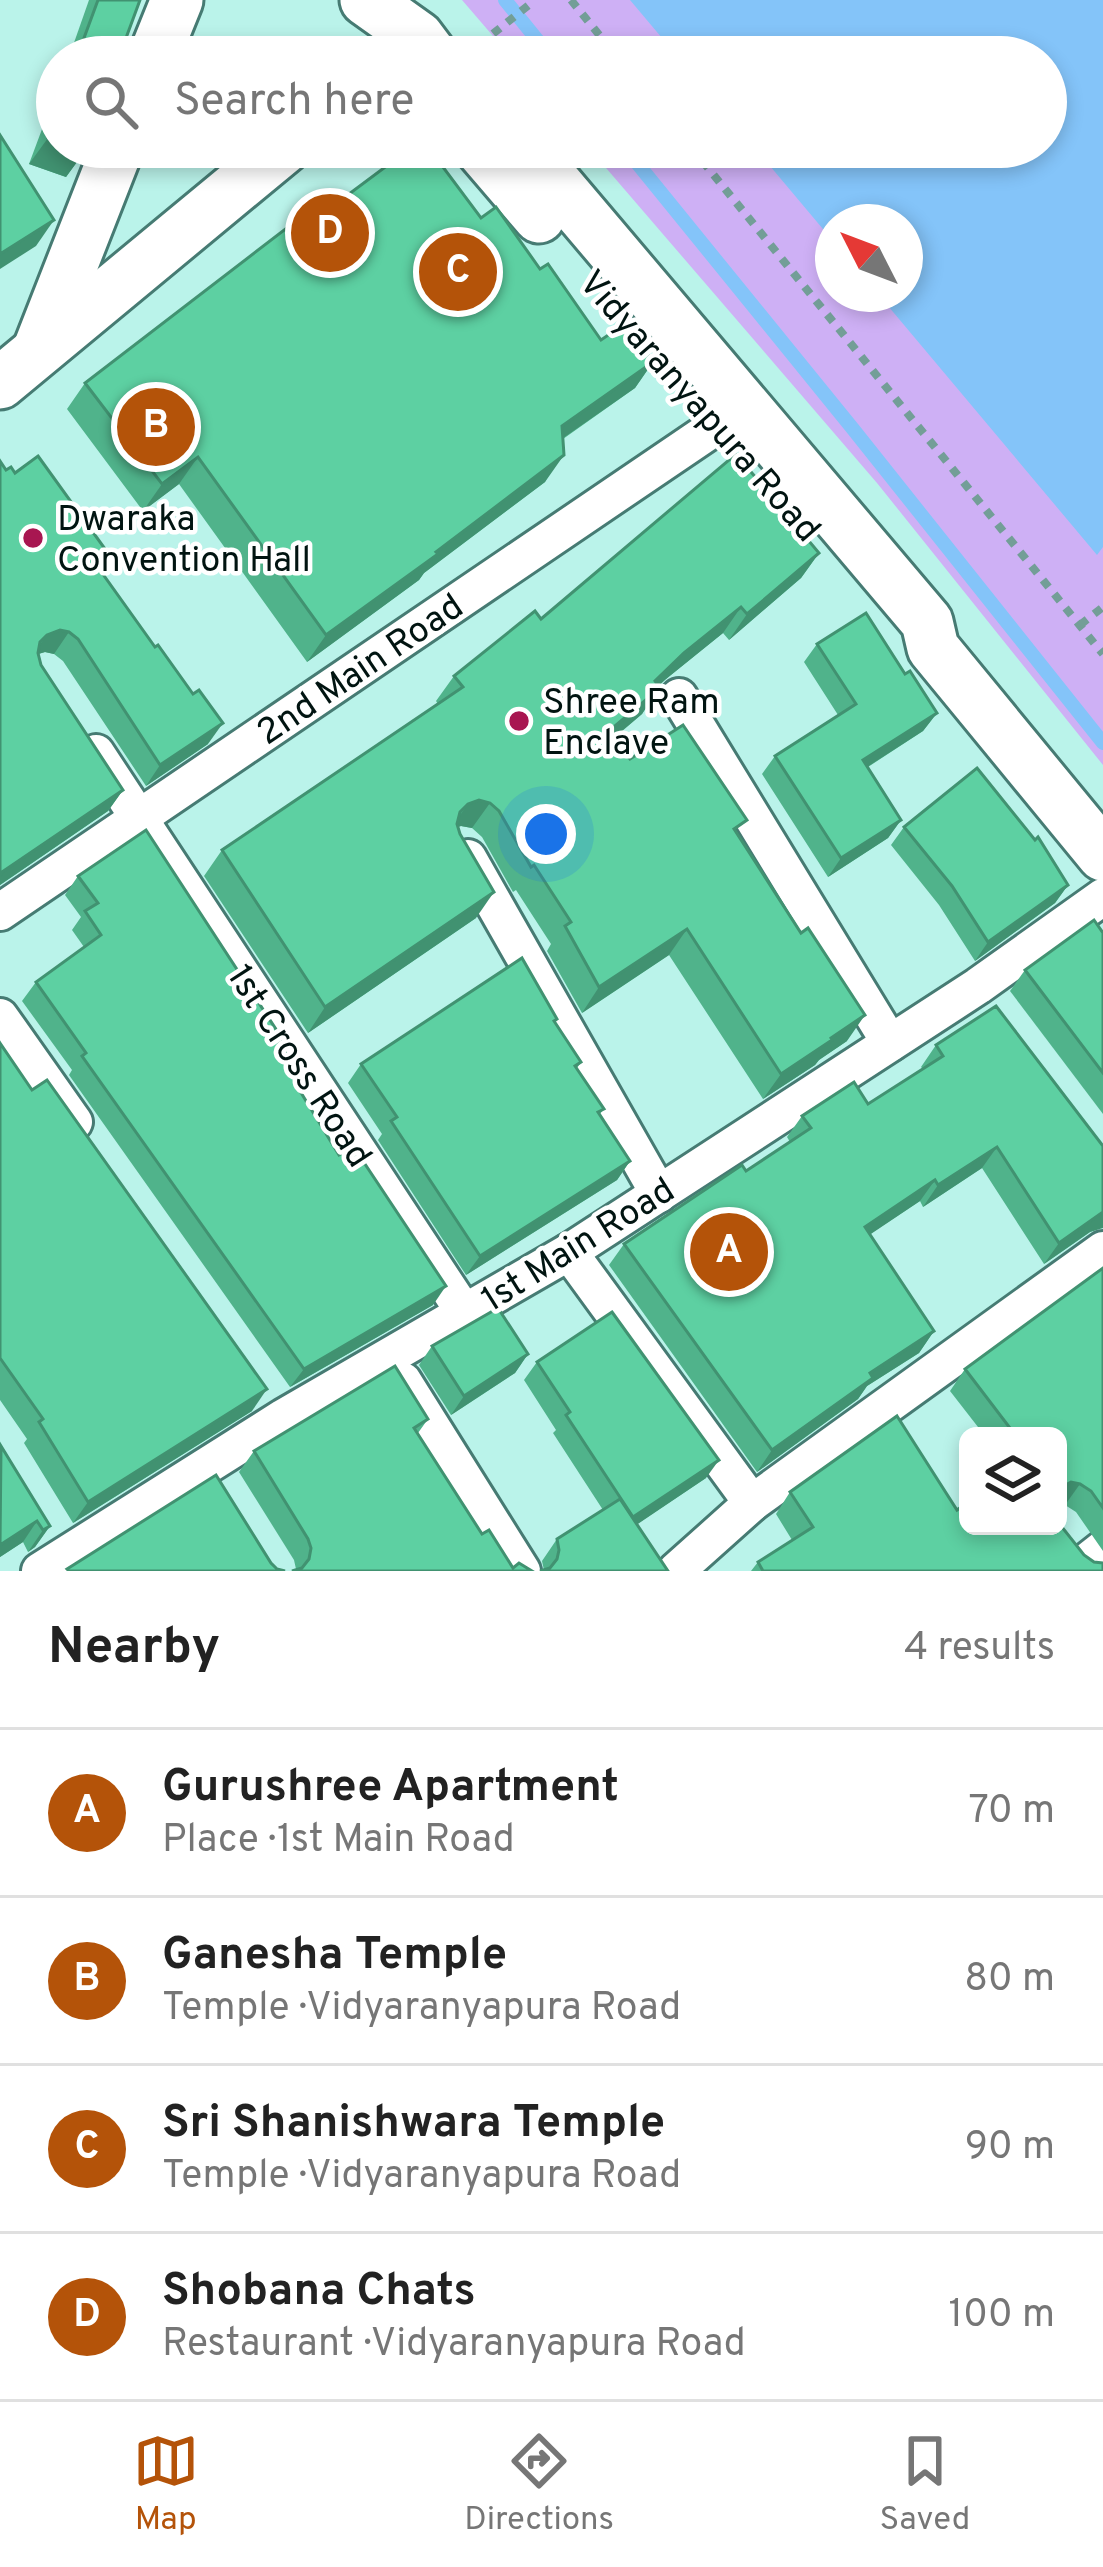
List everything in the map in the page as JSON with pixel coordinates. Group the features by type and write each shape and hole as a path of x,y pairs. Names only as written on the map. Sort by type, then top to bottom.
{"main road":[{"path":"162,36 177,0"},
{"path":"372,1 410,36"},
{"path":"19,367 109,168"},
{"path":"19,367 260,168"},
{"name":"Vidyaranyapura Road","path":"497,168 901,638 933,648"},
{"name":"Vidyaranyapura Road","path":"543,168 927,622 933,648 1103,855"}],"street":[{"name":"2nd Main Road","path":"0,912 718,424"},
{"path":"679,697 890,1043"},
{"name":"1st Cross Road","path":"80,728 464,1312"},
{"path":"462,848 659,1194"},
{"name":"1st Main Road","path":"53,1563 208,1465 277,1408 388,1357 569,1252 890,1043 985,995 1103,897"},
{"path":"0,1017 94,1150"},
{"path":"676,1571 752,1503 1103,1250"},
{"path":"569,1252 752,1503"},
{"path":"388,1357 522,1571"},
{"path":"208,1465 230,1500"},
{"path":"44,1519 53,1563"}],"path":[{"path":"460,36 535,0"},
{"path":"571,0 600,36"},
{"path":"708,168 1103,654"},
{"path":"1080,625 1103,607"}],"shaded area":[{"path":"462,0 1103,0 1103,765 877,483 606,168 1067,168 1067,36 493,36"}],"water":[{"path":"630,0 1103,0 1103,547 1097,555 893,312 923,312 923,204 815,204 815,220 772,168 1067,168 1067,36 660,36"}],"building":[{"path":"98,0 140,0 127,36 85,36"},
{"path":"0,135 54,220 0,254"},
{"path":"384,168 444,168 481,218 496,207 540,269 548,264 601,340 626,323 653,362 562,426 564,455 326,635 198,457 162,484 85,383 322,201 329,209"},
{"path":"736,454 819,553 747,614 741,607 684,653 655,681 660,688 609,731 630,759 683,725 747,820 734,829 801,933 808,928 865,1015 781,1074 687,929 599,987 565,926 571,922 534,865 531,867 499,811 479,800 460,812 457,824 494,892 325,1007 222,850 463,687 454,676 535,611 541,619"},
{"path":"38,456 113,560 100,570 155,647 193,694 199,690 223,723 160,765 78,639 60,630 47,635 40,642 41,665 123,790 0,876 0,461 15,473"},
{"path":"866,613 937,713 863,760 901,820 841,858 775,756 856,704 817,644"},
{"path":"977,768 1035,840 1038,837 1068,885 988,942 952,886 904,827"},
{"path":"146,830 283,1040 279,1043 308,1086 300,1091 339,1155 353,1146 446,1286 304,1369 82,1056 86,1053 36,982 101,935 85,911 98,903 78,876"},
{"path":"1094,920 1103,933 1103,1073 1025,970"},
{"path":"522,958 581,1062 575,1066 604,1109 598,1112 630,1161 480,1256 391,1121 397,1117 361,1064"},
{"path":"996,1006 1103,1146 1103,1212 1059,1243 997,1147 938,1185 935,1180 865,1227 934,1331 870,1373 873,1378 772,1450 624,1244 742,1165 746,1171 811,1128 802,1116 854,1082 868,1104 943,1056 936,1045"},
{"path":"0,1043 32,1090 47,1080 267,1389 88,1502 39,1422 43,1419 0,1358"},
{"path":"1103,1268 1103,1508 1091,1491 1080,1484 1067,1484 1067,1427 1009,1427 965,1369"},
{"path":"498,1308 528,1354 464,1396 432,1346"},
{"path":"612,1312 719,1460 633,1517 537,1362"},
{"path":"395,1366 428,1419 414,1428 482,1534 489,1530 513,1568 519,1563 532,1571 292,1571 302,1568 311,1548 254,1451"},
{"path":"897,1416 959,1509 959,1535 1067,1533 1084,1555 1103,1563 1103,1571 763,1571 758,1562 813,1527 790,1492"},
{"path":"1,1446 50,1526 43,1530 37,1521 0,1545"},
{"path":"216,1475 271,1563 285,1571 67,1569"},
{"path":"620,1499 668,1571 540,1571 557,1559 557,1539"}],"waterway":[{"path":"505,0 534,36"},
{"path":"641,168 1103,743"}],"place":[{"name":"Shobana Chats","path":"330,233"},
{"name":"Sri Shanishwara Temple","path":"458,272"},
{"name":"Ganesha Temple","path":"156,427"},
{"name":"Dwaraka Convention Hall","path":"33,538"},
{"name":"Shree Ram Enclave","path":"519,721"},
{"name":"Gurushree Apartment","path":"729,1252"}]}
